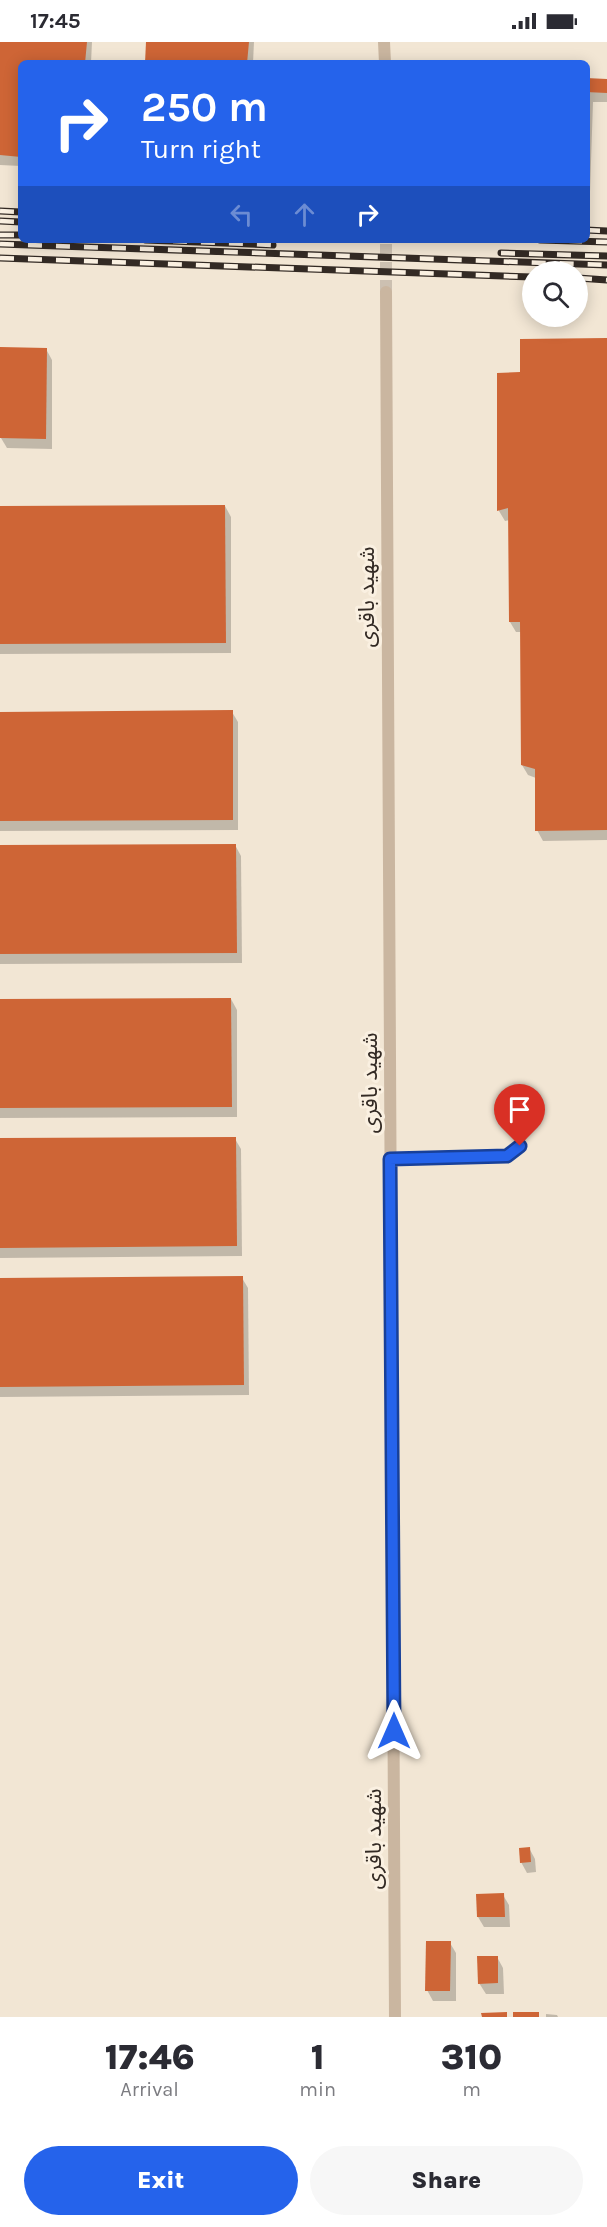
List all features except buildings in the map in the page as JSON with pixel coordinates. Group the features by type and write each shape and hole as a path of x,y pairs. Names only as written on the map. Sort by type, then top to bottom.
{"street":[{"path":"384,42 385,60"},
{"name":"شهید باقری","path":"386,292 395,2017"}],"lane":[{"path":"390,1159 507,1156 520,1146 527,1129 530,1121 530,1095"}],"tunnel":[{"path":"386,243 386,292"}],"railway":[{"path":"0,211 18,212"},
{"path":"0,221 18,222"},
{"path":"590,230 607,231"},
{"path":"0,235 18,235"},
{"path":"590,241 607,242"},
{"path":"222,243 273,245"},
{"path":"0,244 607,265"},
{"path":"501,253 607,256"},
{"path":"0,258 522,277"},
{"path":"588,279 607,280"}],"route":[{"path":"394,1731 390,1159 507,1156 520,1146"}]}
